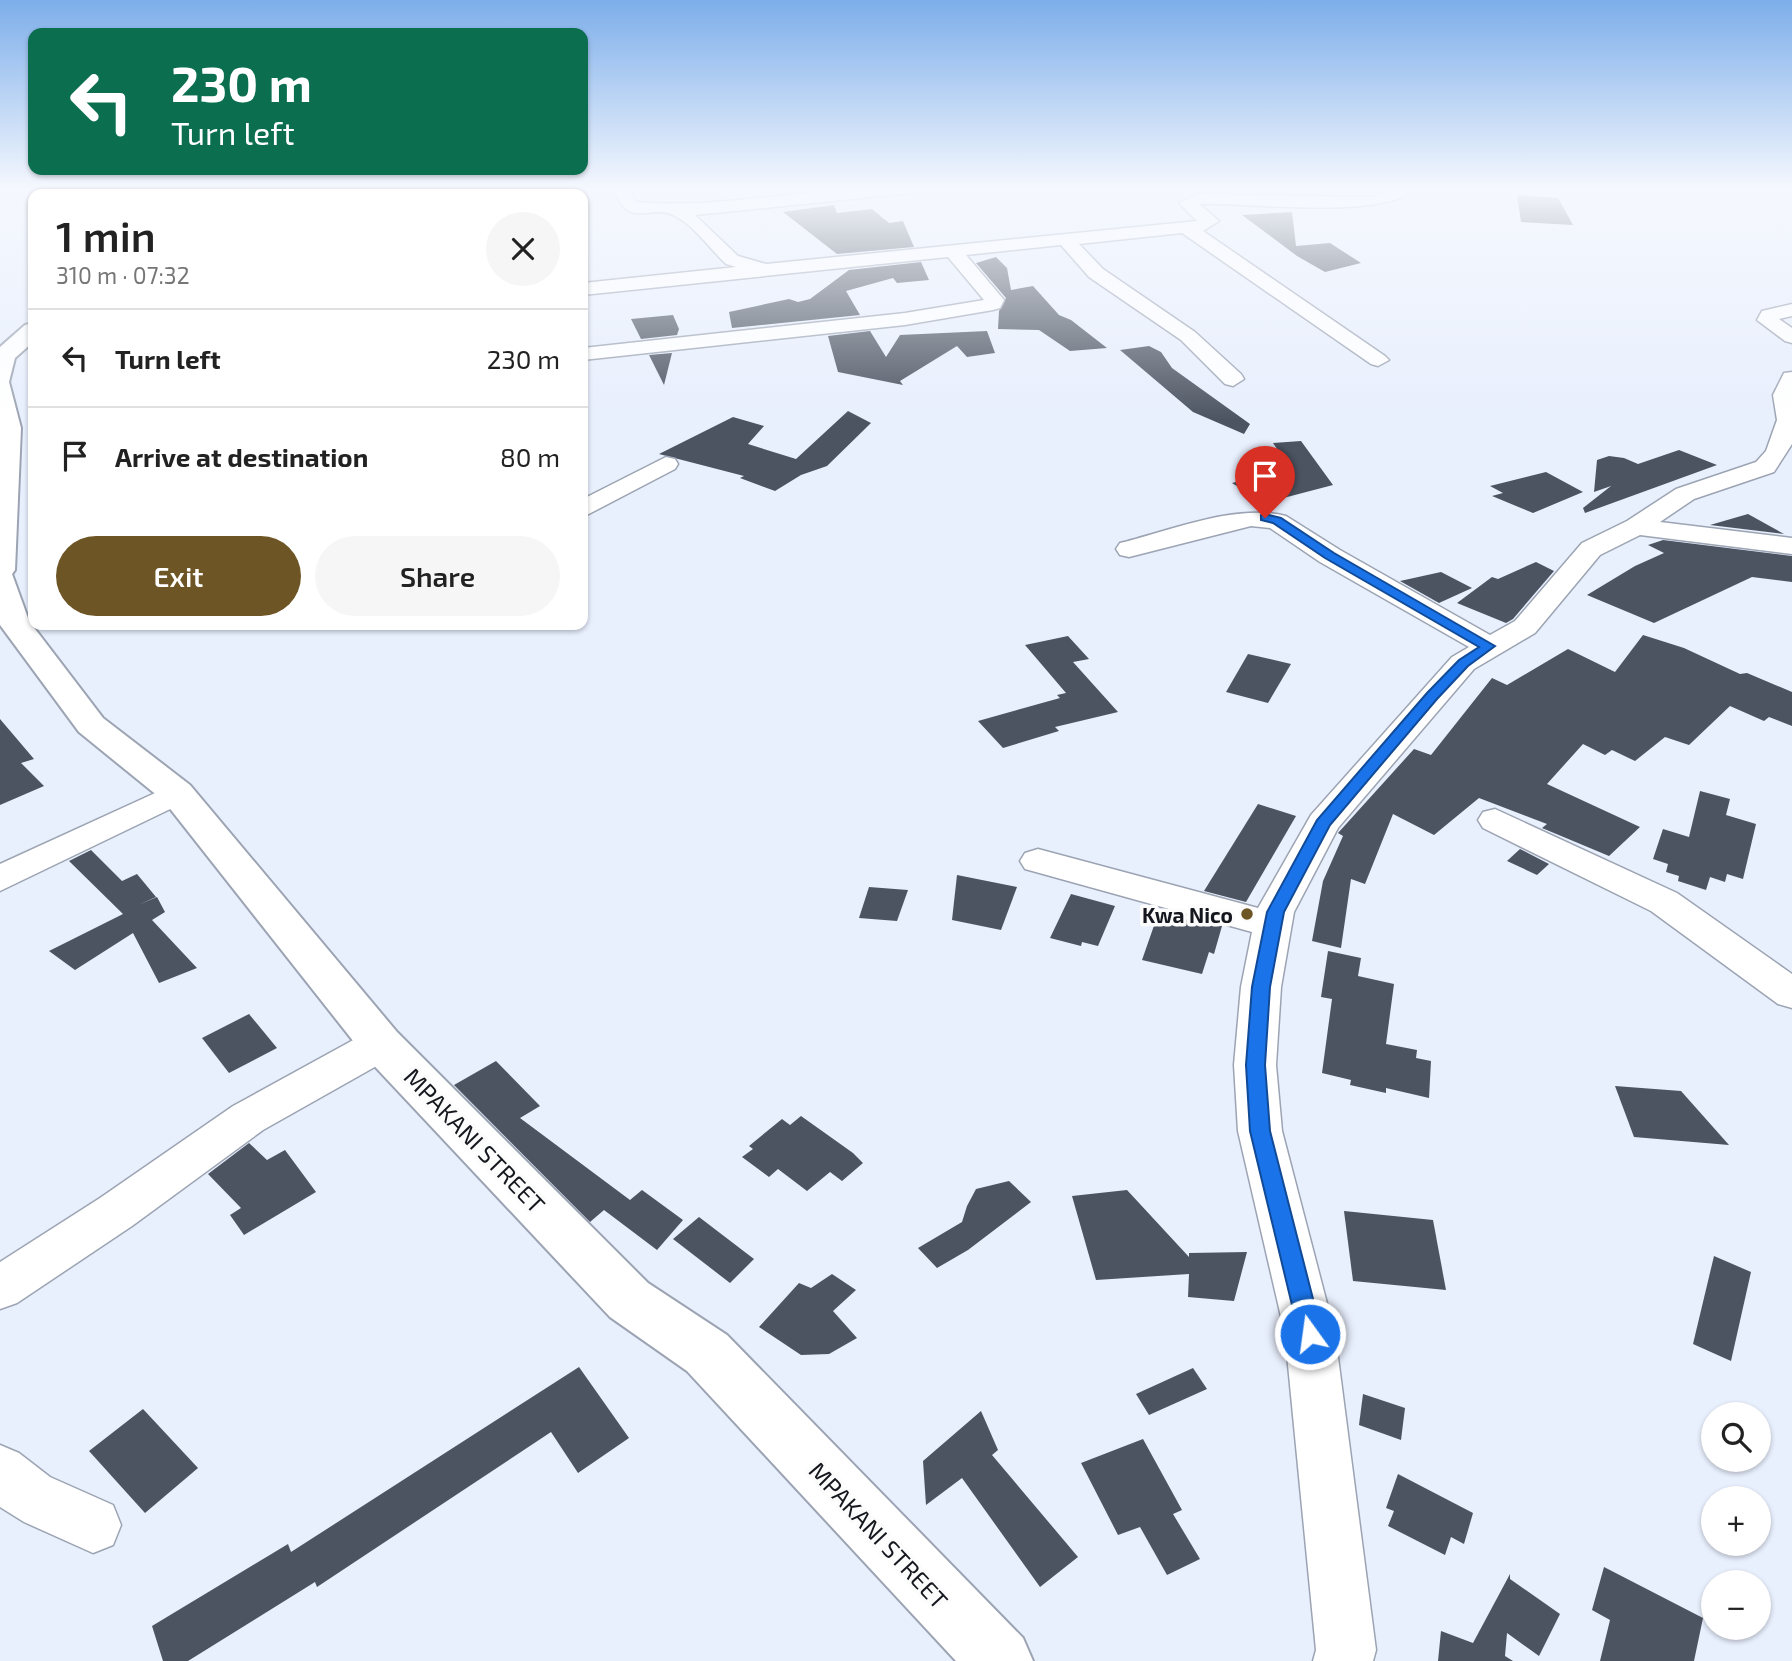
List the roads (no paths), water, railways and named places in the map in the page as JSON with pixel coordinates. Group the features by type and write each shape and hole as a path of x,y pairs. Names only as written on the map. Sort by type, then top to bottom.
{"street":[{"path":"588,288 726,267 765,270 809,266"},
{"path":"588,353 905,319 993,304 994,300 965,266"},
{"path":"1089,266 1096,273 1188,336 1233,379"},
{"path":"1243,266 1378,360"},
{"path":"1792,310 1769,315 1767,320 1792,337"},
{"path":"0,379 4,356 28,334"},
{"path":"1343,1661 1346,1650 1336,1549 1310,1334 1260,1131 1255,1065 1261,987 1275,912 1323,823 1463,663 1525,626 1591,549 1636,527 1685,494 1765,467 1777,453 1788,420 1784,395 1792,378"},
{"path":"0,386 4,429 0,570"},
{"path":"588,506 666,464"},
{"path":"1129,550 1251,518 1277,521 1384,588 1488,646"},
{"path":"1636,527 1792,546"},
{"name":"MPAKANI STREET","path":"16,606 28,625"},
{"name":"MPAKANI STREET","path":"31,630 91,725 177,793 381,1044 629,1300 707,1353 1000,1661"},
{"path":"0,879 177,793"},
{"path":"1494,820 1664,902 1792,994"},
{"path":"1038,860 1272,925"},
{"path":"0,1288 116,1212 248,1118 381,1044"},
{"path":"0,1471 11,1484 93,1525"}],"place":[{"name":"Kwa Nico","path":"1247,914"}]}
